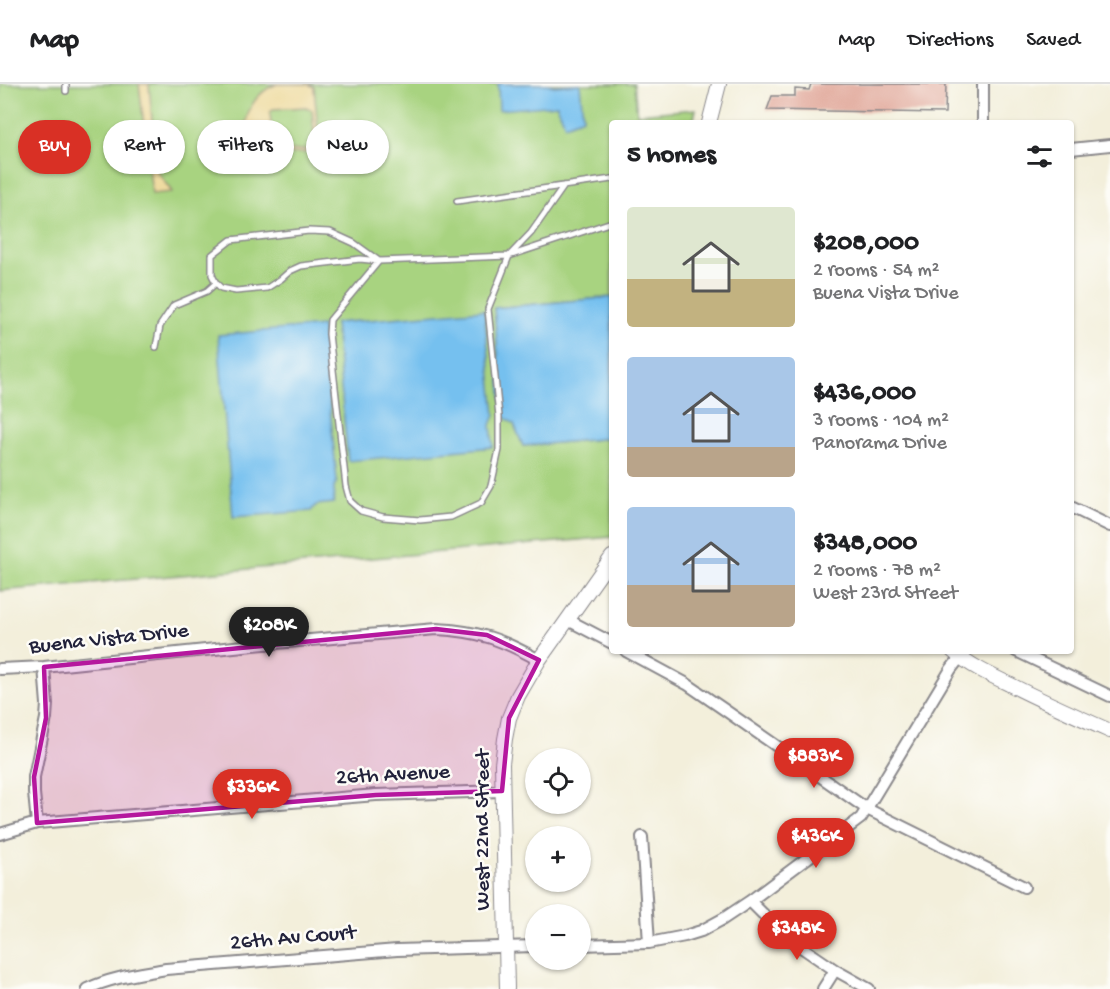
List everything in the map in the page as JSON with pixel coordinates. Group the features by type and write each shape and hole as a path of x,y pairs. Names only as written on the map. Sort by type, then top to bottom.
{"street":[{"path":"710,120 719,84"},
{"path":"983,84 983,120"},
{"path":"1074,149 1110,145"},
{"path":"1074,508 1110,526"},
{"name":"West 22nd Street","path":"507,989 502,764 509,718 518,696 539,660 609,561"},
{"path":"568,620 609,642"},
{"name":"Buena Vista Drive","path":"0,669 44,667 436,629 487,635 539,660"},
{"path":"632,654 687,684 867,808 1024,887"},
{"path":"591,945 649,943 701,932 750,902 861,818 958,654"},
{"path":"960,654 986,673 1110,731"},
{"path":"1022,654 1110,696"},
{"path":"37,824 34,777 46,718 44,667"},
{"name":"26th Avenue","path":"0,834 37,824 376,795 502,791"},
{"path":"642,837 649,943"},
{"path":"750,902 785,936 835,970 869,989"},
{"name":"26th Av Court","path":"87,989 101,982 166,969 397,950 525,946"},
{"path":"822,989 835,970"}],"lane":[{"path":"66,84 66,91"},
{"path":"457,201 609,179"},
{"path":"379,261 330,320 329,334 346,486 350,501 361,511 382,518 420,520 451,518 481,503 492,486 499,450 499,416 488,309 508,256 531,233 564,186"},
{"path":"379,261 354,243 330,232 309,231 231,240 212,255 212,275 221,288 236,291 267,288 301,266 360,259 379,261 508,256 609,223"},
{"path":"156,347 160,326 174,305 207,291 216,283"}],"highlighted area":[{"path":"436,629 487,635 539,660 509,718 502,791 376,795 37,823 34,777 46,718 44,667"}],"green space":[{"path":"0,84 634,84 637,114 696,109 694,120 609,120 609,297 494,308 514,424 523,446 609,438 609,537 0,591"}],"sand":[{"path":"139,84 149,84 152,120 143,120"},
{"path":"277,84 308,84 314,87 317,120 313,120 312,110 306,107 273,109 270,113 271,120 247,120 252,105 258,97"},
{"path":"306,149 306,152 294,154 294,150"},
{"path":"150,174 159,174 172,192 152,194"}],"water":[{"path":"498,84 554,86 580,84 583,118 565,125 557,105 499,110"},
{"path":"609,297 609,438 523,446 514,424 503,416 494,308"},
{"path":"484,310 495,415 491,425 493,447 348,461 335,323"},
{"path":"322,326 337,481 334,487 334,503 316,505 311,511 233,517 218,335"}],"building":[{"path":"811,84 946,84 945,113 767,110 772,96 795,96 795,89 809,90"}]}
